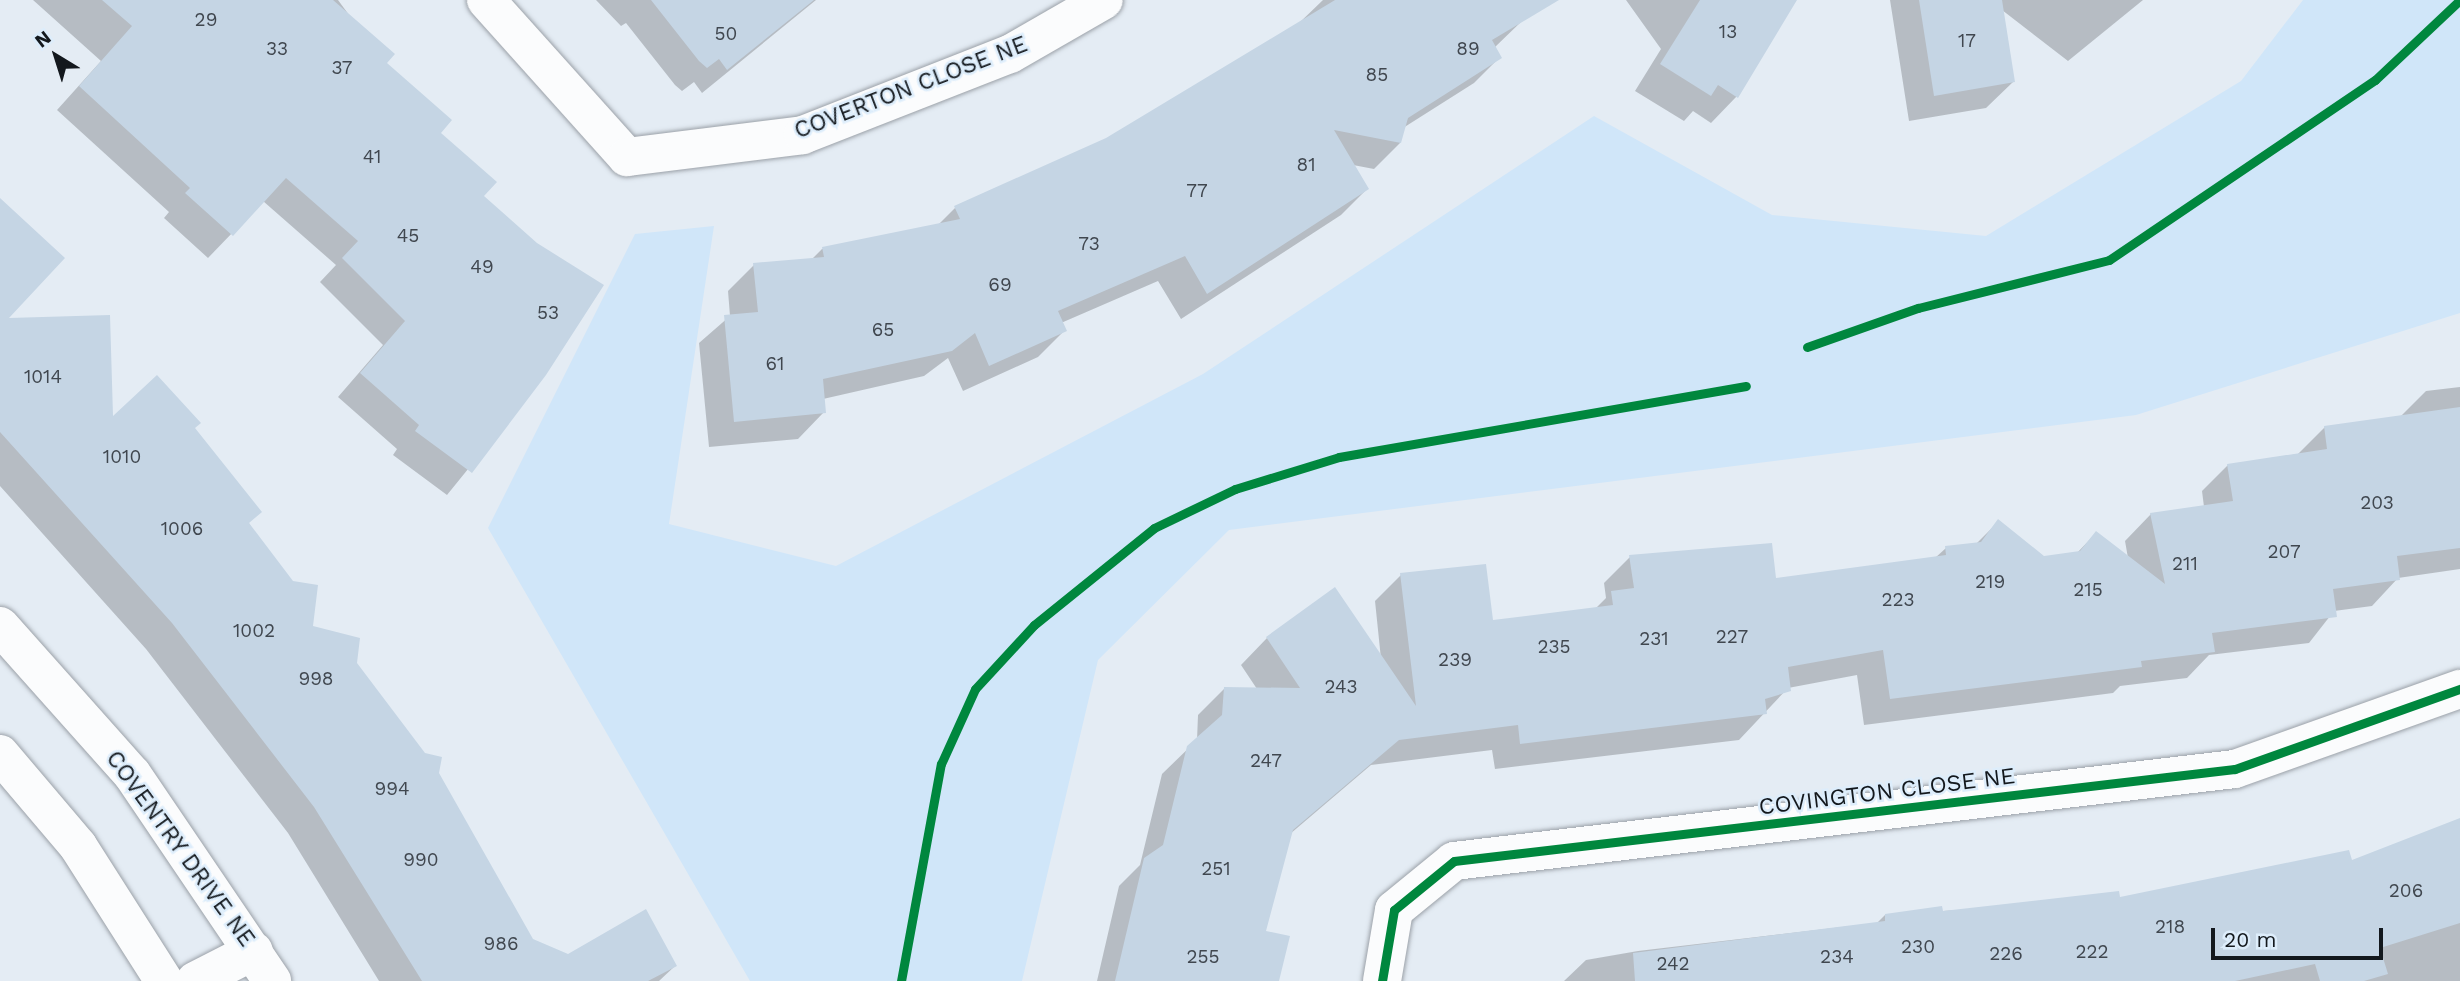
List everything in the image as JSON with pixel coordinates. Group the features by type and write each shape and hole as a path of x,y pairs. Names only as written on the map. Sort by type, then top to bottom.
{"street":[{"name":"COVERTON CLOSE NE","path":"486,0 627,157 803,135 1010,54 1104,0"},
{"name":"COVENTRY DRIVE NE","path":"0,626 132,774 263,966"},
{"name":"COVINGTON CLOSE NE","path":"1382,981 1394,910 1454,861 2235,769 2460,689"},
{"path":"0,754 78,846 164,981"},
{"path":"195,981 263,966"}],"shaded area":[{"path":"2303,0 2460,0 2460,313 2136,415 1229,530 1098,660 1022,981 750,981 488,528 635,234 714,226 669,524 836,566 1203,374 1594,116 1772,215 1986,236 2241,81"}],"building":[{"path":"102,0 333,0 395,54 387,63 452,120 441,133 497,182 484,196 537,243 604,285 546,375 472,473 415,431 419,425 360,373 405,321 342,258 358,241 286,178 233,236 185,193 190,188 79,86 132,26"},
{"path":"651,0 814,0 727,70 719,59 707,68 699,61"},
{"path":"1335,0 1559,0 1492,40 1502,58 1408,118 1401,143 1334,130 1369,189 1207,294 1185,256 1058,311 1067,331 989,366 975,333 952,351 823,379 826,413 734,422 724,315 758,312 753,263 824,257 822,247 960,219 954,206 1106,138"},
{"path":"1700,0 1797,0 1738,98 1718,85 1711,96 1660,64"},
{"path":"1919,0 2002,0 2015,82 1934,96"},
{"path":"0,198 65,258 9,318 110,315 113,416 157,375 201,423 195,428 262,512 249,523 293,581 318,585 313,626 360,638 357,663 425,753 442,757 439,773 533,939 568,954 646,909 677,966 648,981 422,981 314,807 172,623 0,432"},
{"path":"2460,407 2460,548 2397,556 2400,580 2333,589 2337,617 2212,633 2215,652 2141,661 2142,667 1890,699 1883,650 1788,667 1791,691 1765,699 1767,714 1520,744 1518,725 1399,740 1293,830 1266,931 1290,936 1279,981 1115,981 1144,858 1163,845 1187,746 1222,715 1224,687 1300,688 1266,637 1335,587 1416,706 1400,573 1486,564 1493,620 1613,605 1611,591 1634,588 1629,555 1772,543 1776,578 1946,555 1945,546 1981,542 1998,519 2044,556 2080,551 2096,531 2165,584 2150,513 2233,501 2227,464 2327,449 2324,426"},
{"path":"2460,818 2460,923 2380,948 2388,974 2364,981 2320,981 2315,964 2235,981 1635,981 1633,953 1885,921 1885,914 1942,906 1943,911 2119,891 2120,897 2349,850 2352,860"}],"cycle path":[{"path":"1807,347 1918,308 2109,260 2375,80 2460,0"},
{"path":"901,981 941,764 975,689 1034,625 1154,528 1235,489 1339,457 1746,386"},
{"path":"1382,981 1394,910 1454,861 2235,769 2460,689"}]}
